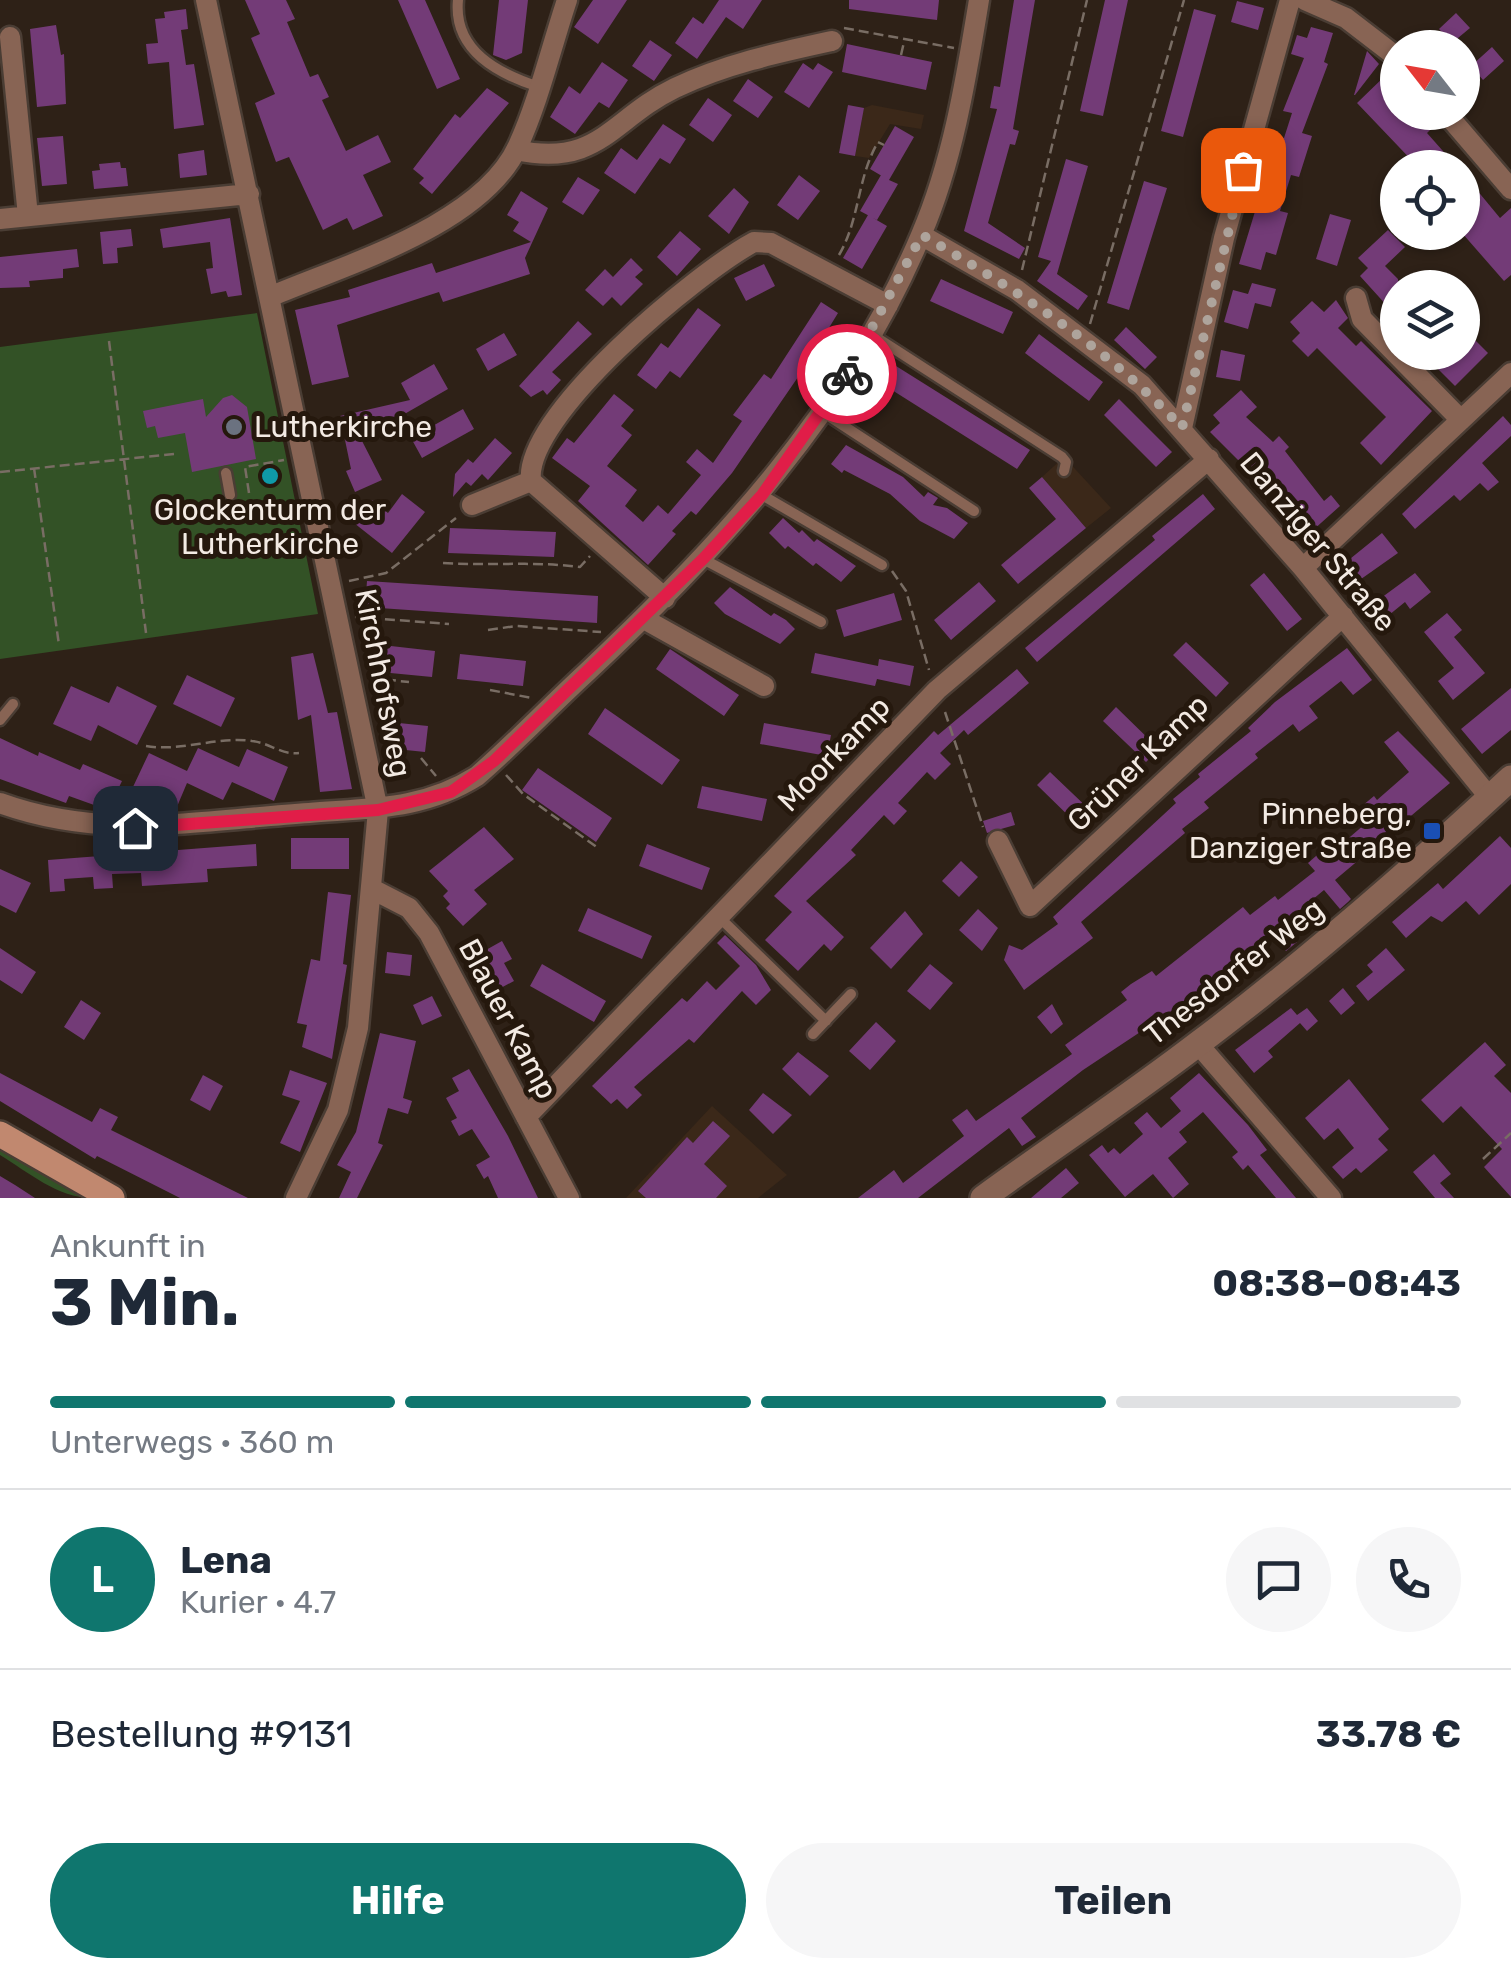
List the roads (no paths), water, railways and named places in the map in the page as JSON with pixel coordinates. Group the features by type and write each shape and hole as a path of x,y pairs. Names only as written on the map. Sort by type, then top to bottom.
{"main road":[{"path":"0,1134 112,1198"}],"street":[{"name":"Kirchhofsweg","path":"206,0 272,296 378,810 358,1028 348,1076 338,1110 296,1198"},
{"path":"272,296 460,210 483,194 516,150 567,0"},
{"path":"0,803 86,826 135,828 378,810 451,792 494,761 704,558 762,495 824,413 888,305 922,235 953,134 979,0"},
{"path":"1182,428 1224,238 1290,0"},
{"path":"1305,0 1346,18 1380,44"},
{"path":"10,37 28,216"},
{"path":"516,150 545,156 573,154 596,145 671,90 737,61 832,41"},
{"path":"1460,130 1511,189"},
{"path":"0,218 249,194"},
{"name":"Danziger Straße","path":"922,235 1016,290 1142,385 1303,568 1490,798"},
{"path":"665,598 531,480 529,464 538,442 578,388 643,328 746,246 770,244 888,305"},
{"path":"1356,298 1362,319 1461,420"},
{"path":"1303,568 1511,373"},
{"name":"Moorkamp","path":"526,1117 940,688 1209,459"},
{"path":"472,506 531,480"},
{"name":"Grüner Kamp","path":"998,841 1030,906 1343,616"},
{"path":"644,619 764,686"},
{"name":"Thesdorfer Weg","path":"1002,1193 1373,904 1511,778"},
{"name":"Blauer Kamp","path":"372,890 398,900 420,919 568,1198"},
{"path":"1198,1044 1331,1198"}],"lane":[{"path":"458,0 456,12 487,66 539,87"},
{"path":"870,334 1062,457 1066,462 1064,472"},
{"path":"824,413 974,511"},
{"path":"226,473 230,495"},
{"path":"762,495 882,565"},
{"path":"704,558 822,622"},
{"path":"0,720 14,704"},
{"path":"719,917 826,1021"},
{"path":"813,1034 851,994"}],"place":[{"name":"Lutherkirche","path":"234,427"},
{"name":"Glockenturm der Lutherkirche","path":"270,476"},
{"name":"Pinneberg, Danziger Straße","path":"1432,831"}]}
